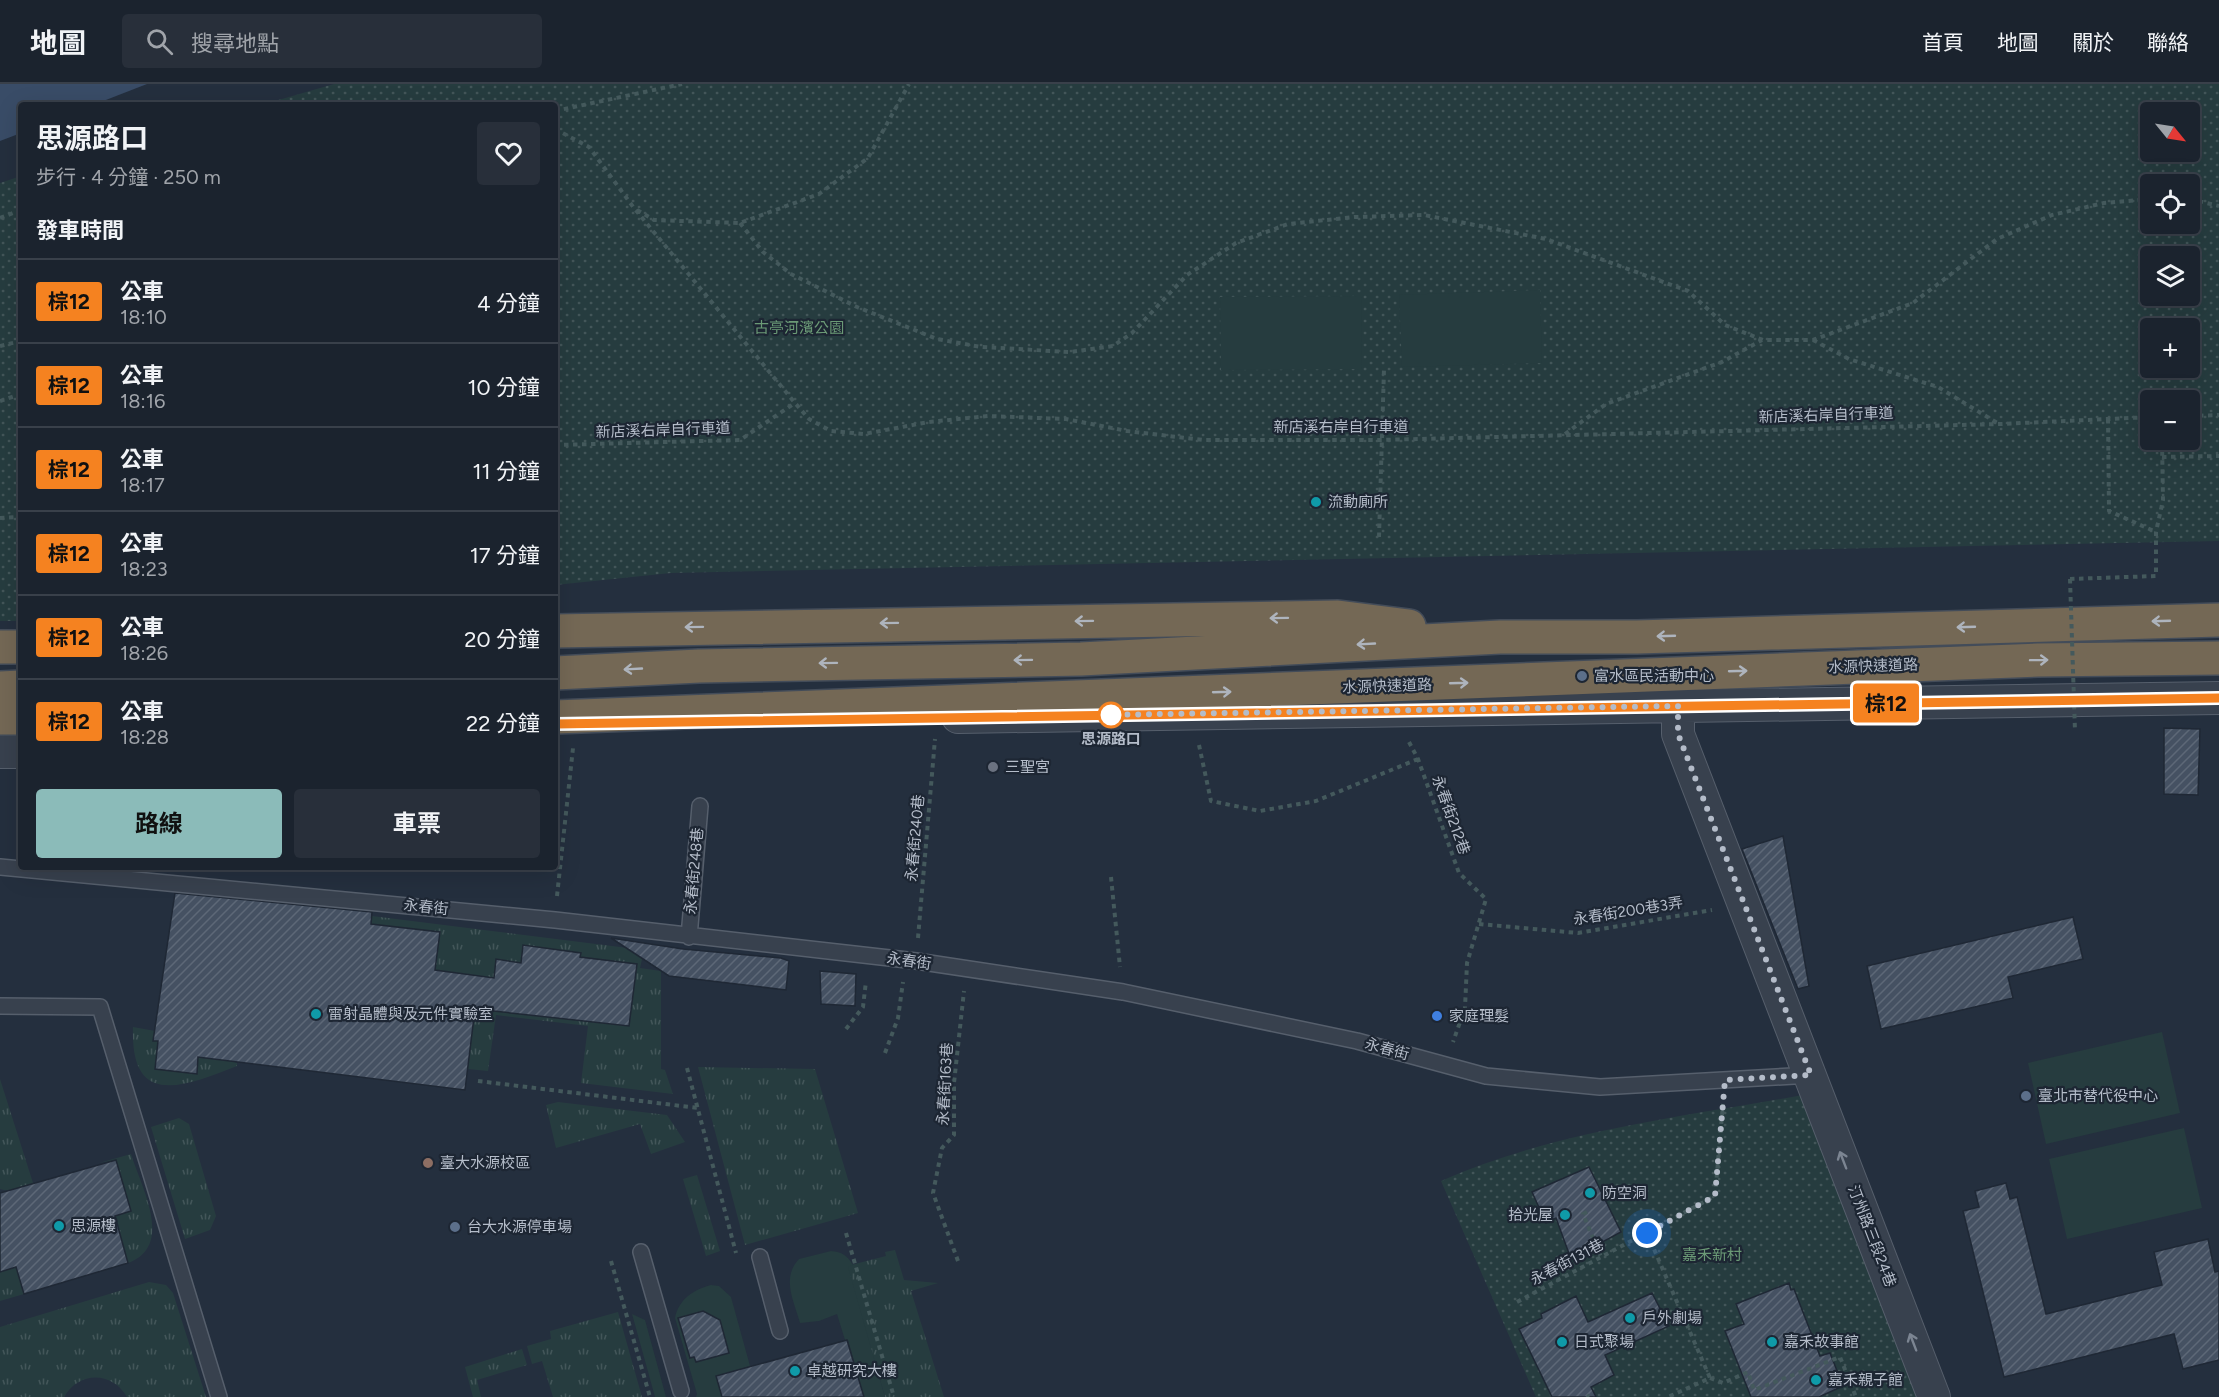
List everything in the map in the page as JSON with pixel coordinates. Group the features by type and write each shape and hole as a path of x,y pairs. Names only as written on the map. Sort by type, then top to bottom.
{"highway":[{"path":"558,631 1338,617 1500,637"},
{"path":"558,673 699,666 1081,659 1500,637 1637,637 2219,620"},
{"path":"0,647 18,646"},
{"name":"水源快速道路","path":"561,721 2038,660 2219,658"},
{"path":"0,688 18,687"},
{"path":"0,718 18,717"}],"street":[{"path":"561,721 2219,698"},
{"path":"0,705 18,715"},
{"name":"汀州路三段24巷","path":"1678,706 1678,734 1746,904 1934,1397"},
{"path":"0,752 18,752"}],"lane":[{"name":"永春街248巷","path":"689,936 700,806"},
{"name":"永春街","path":"0,867 18,869"},
{"name":"永春街","path":"31,870 555,920 911,961 1123,992 1357,1041 1486,1076 1600,1087 1811,1075"},
{"path":"0,1006 100,1007 219,1397"},
{"path":"641,1252 681,1390"},
{"path":"760,1257 780,1331"}],"path":[{"path":"558,110 682,84"},
{"path":"634,208 654,220 740,223 819,194 868,159 909,84"},
{"path":"558,131 589,147 634,208 795,403"},
{"path":"740,223 763,252 791,274 857,307 937,339 981,347 1070,352 1113,346 1132,333 1187,275 1236,243 1288,224 1355,217 1424,215 1546,239 1688,291 1725,325 1763,340 1813,340 1913,303 1998,239 2052,215 2104,203 2140,200"},
{"path":"2200,201 2219,206"},
{"path":"0,218 18,211"},
{"path":"1565,434 1606,404 1722,362 1763,340"},
{"path":"1813,340 1849,359 1938,387 2000,424"},
{"path":"0,346 18,342"},
{"path":"1379,537 1380,440 1384,369"},
{"path":"0,401 18,395"},
{"name":"新店溪右岸自行車道","path":"558,446 740,440 795,403 809,419 831,431 864,434 929,422 988,416 1066,419 1127,431 1203,440 1380,440 2000,424 2140,418"},
{"path":"2200,416 2219,415"},
{"path":"2108,419 2109,511 2156,532"},
{"path":"2075,730 2070,579 2156,576 2156,532 2163,500 2162,450"},
{"path":"2162,457 2219,456"},
{"path":"0,518 18,517"},
{"name":"永春街240巷","path":"885,1053 898,1018 911,961 936,750 935,717"},
{"path":"558,820 561,721"},
{"name":"永春街212巷","path":"1407,739 1418,759 1459,873 1486,899 1467,963 1465,1008 1445,1065"},
{"path":"1199,745 1211,801 1260,811 1317,801 1418,759"},
{"path":"555,920 557,870"},
{"path":"1111,878 1123,992"},
{"name":"永春街200巷3弄","path":"1479,924 1578,933 1746,904"},
{"path":"846,1029 863,1007 870,956"},
{"name":"永春街163巷","path":"958,1261 933,1193 942,1148 954,1135 954,1083 967,970"},
{"path":"687,1068 738,1263"},
{"name":"永春街131巷","path":"1517,1302 1715,1196 1725,1080"},
{"path":"478,1081 698,1108"},
{"path":"1587,1212 1583,1214 1601,1257"},
{"path":"846,1233 894,1397"},
{"path":"1647,1233 1710,1378"},
{"path":"611,1261 650,1397"},
{"path":"1668,1397 1710,1378 1723,1383 1748,1372 1754,1390 1840,1357 1856,1397"}],"green space":[{"name":"古亭河濱公園","path":"334,84 2219,84 2219,541 671,573 558,585 558,102 271,102"},
{"path":"18,177 18,621 0,621 0,183"},
{"path":"1540,290 1542,363 1402,367 1399,295"},
{"path":"1361,296 1362,369 1221,370 1220,297"},
{"path":"372,916 644,950 640,968 661,971 661,1069 665,1070 673,1094 581,1083 588,1026 496,1015 488,1071 468,1069 479,976 435,970 440,932 371,924"},
{"path":"133,1027 155,1031 237,1063 237,1066 180,1084 164,1085 151,1081 141,1071 134,1053"},
{"path":"2162,1032 2180,1113 2046,1144 2028,1063"},
{"path":"698,1067 815,1069 858,1213 745,1245"},
{"path":"0,1079 33,1183 8,1191 0,1189"},
{"name":"嘉禾新村","path":"1803,1095 1917,1397 1536,1397 1441,1181 1484,1164 1574,1138"},
{"path":"558,1102 667,1115 685,1142 651,1154 640,1124 556,1148 546,1105"},
{"path":"179,1118 189,1124 216,1216 210,1230 185,1239 151,1127"},
{"path":"2184,1128 2202,1208 2067,1239 2049,1159"},
{"path":"131,1154 147,1199 152,1230 150,1243 142,1255 128,1263 114,1216 131,1210 116,1160 99,1163"},
{"path":"697,1175 720,1251 706,1256 683,1179"},
{"path":"895,1250 904,1280 938,1283 911,1291 944,1397 885,1397 847,1266 886,1256 885,1252"},
{"path":"831,1251 844,1255 853,1265 848,1267 885,1397 864,1397 848,1340 845,1340 837,1314 819,1321 800,1323 790,1290 794,1266 799,1259"},
{"path":"16,1267 24,1294 0,1301 0,1272"},
{"path":"149,1282 166,1285 173,1293 206,1397 127,1397 113,1382 96,1378 78,1382 64,1397 0,1397 0,1327"},
{"path":"711,1285 719,1286 731,1297 750,1366 716,1376 722,1397 696,1397 675,1318 677,1311 688,1296"},
{"path":"618,1312 642,1397 553,1397 542,1361 532,1364 527,1346 551,1339 550,1331"},
{"path":"632,1314 645,1320 666,1397 655,1397"},
{"path":"522,1349 527,1365 477,1380 481,1397 473,1397 465,1367"}],"water":[{"path":"0,84 147,84 101,102 18,102 18,134 0,141"}],"building":[{"path":"2164,728 2200,729 2198,795 2164,794"},
{"path":"1783,836 1809,986 1798,989 1742,849"},
{"name":"雷射晶體與及元件實驗室","path":"175,893 372,912 371,924 440,932 435,970 494,978 496,959 521,963 523,945 581,953 580,957 637,964 629,1026 475,1009 465,1090 198,1057 197,1074 155,1069 158,1041 153,1041"},
{"path":"2073,917 2083,959 2008,977 2013,998 1881,1029 1867,966"},
{"path":"611,938 683,949 781,958 789,961 786,990 669,976"},
{"path":"820,971 856,974 855,1006 821,1004"},
{"name":"思源樓","path":"116,1160 131,1211 115,1216 128,1263 24,1294 16,1267 0,1272 0,1193"},
{"path":"1589,1167 1621,1232 1571,1259 1556,1218 1546,1223 1532,1192"},
{"path":"2006,1183 2010,1199 2017,1197 2046,1314 2162,1285 2154,1252 2208,1239 2215,1272 2219,1271 2219,1360 2183,1369 2174,1334 2004,1377 1963,1211 1979,1207 1975,1191"},
{"name":"嘉禾故事館","path":"1789,1283 1791,1290 1794,1289 1820,1356 1830,1353 1843,1386 1819,1397 1751,1397 1725,1331 1744,1324 1736,1304"},
{"name":"日式聚場","path":"1652,1293 1669,1326 1605,1355 1614,1375 1591,1387 1596,1397 1552,1397 1519,1329 1542,1318 1541,1314 1576,1296 1588,1322"},
{"path":"703,1311 720,1320 729,1353 696,1362 694,1357 690,1358 678,1318"},
{"name":"卓越研究大樓","path":"847,1340 864,1397 722,1397 716,1376"}],"bus line":[{"name":"棕12","path":"558,724 2219,698"}],"place":[{"name":"流動廁所","path":"1316,502"},
{"name":"富水區民活動中心","path":"1582,676"},
{"name":"思源路口","path":"1111,715"},
{"name":"三聖宮","path":"993,767"},
{"name":"雷射晶體與及元件實驗室","path":"316,1014"},
{"name":"家庭理髮","path":"1437,1016"},
{"name":"臺北市替代役中心","path":"2026,1096"},
{"name":"臺大水源校區","path":"428,1163"},
{"name":"防空洞","path":"1590,1193"},
{"name":"拾光屋","path":"1565,1215"},
{"name":"思源樓","path":"59,1226"},
{"name":"台大水源停車場","path":"455,1227"},
{"name":"戶外劇場","path":"1630,1318"},
{"name":"日式聚場","path":"1562,1342"},
{"name":"嘉禾故事館","path":"1772,1342"},
{"name":"卓越研究大樓","path":"795,1371"},
{"name":"嘉禾親子館","path":"1816,1380"}],"route":[{"path":"1111,715 1103,715 1678,706 1678,734 1811,1075 1725,1080 1715,1196 1647,1233"}]}
